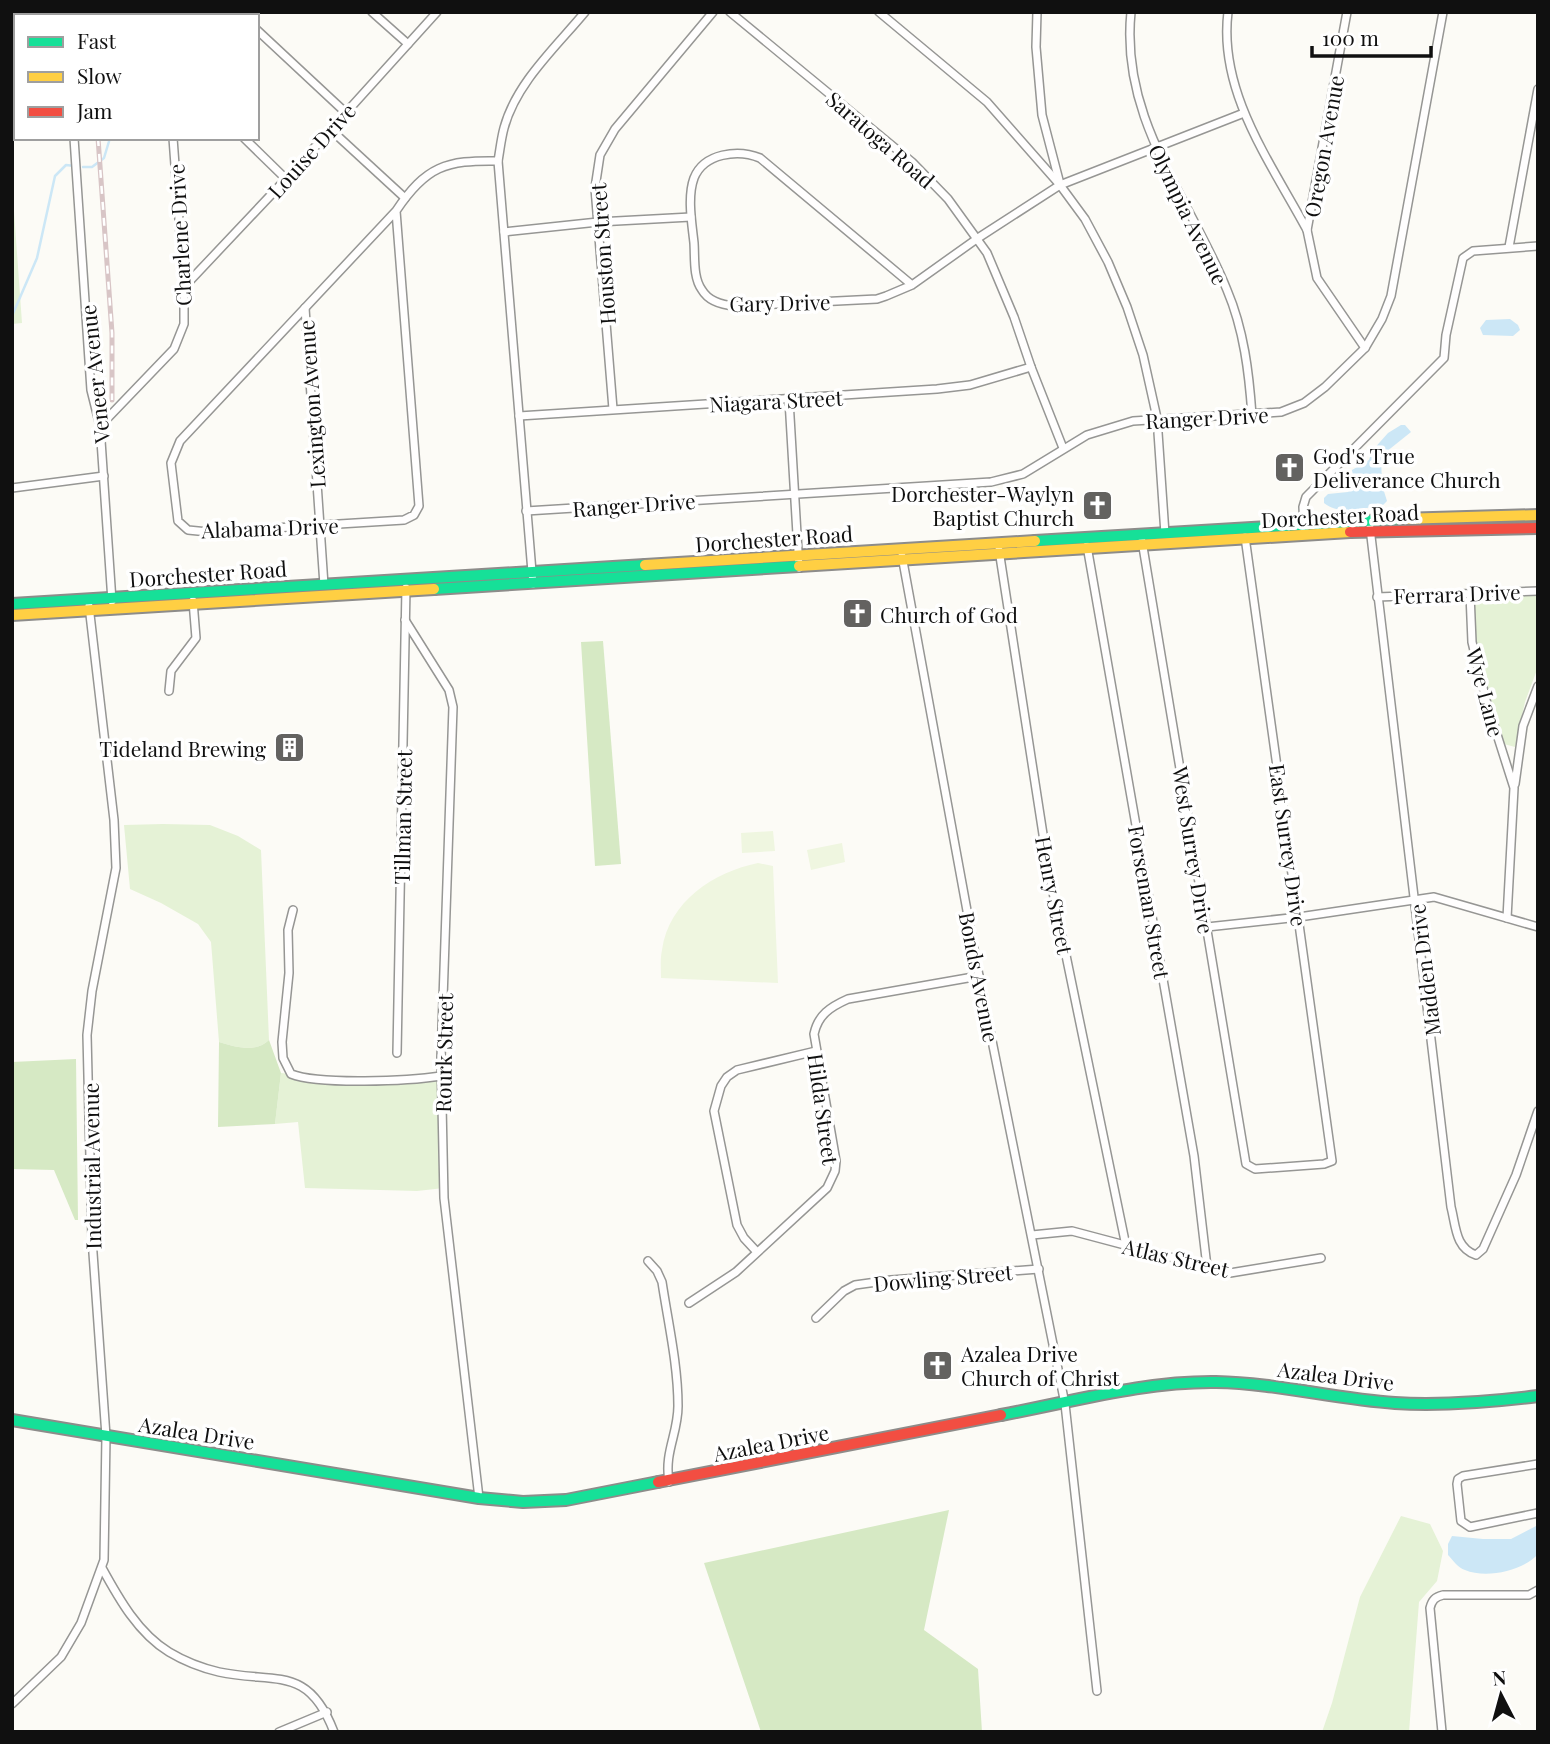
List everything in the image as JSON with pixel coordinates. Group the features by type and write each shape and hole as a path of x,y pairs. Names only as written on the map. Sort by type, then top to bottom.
{"main road":[{"name":"Dorchester Road","path":"12,604 112,604 406,586 531,572 902,561 1000,555 1087,544 1538,515"},
{"name":"Dorchester Road","path":"1370,526 1538,528"},
{"name":"Dorchester Road","path":"192,599 324,585 533,584 999,542 1087,544"},
{"name":"Dorchester Road","path":"12,615 89,605"},
{"name":"Azalea Drive","path":"12,1420 479,1498 523,1502 566,1500 670,1482 1161,1384 1252,1384 1394,1403 1461,1405 1537,1399"}],"street":[{"path":"372,12 408,44"},
{"name":"Louise Drive","path":"184,287 437,12"},
{"path":"533,584 498,161 505,127 529,78 585,12"},
{"name":"Houston Street","path":"613,409 595,188 600,155 615,129 713,12"},
{"name":"Saratoga Road","path":"730,12 912,162 948,200 978,238 1014,317 1063,448"},
{"path":"879,12 987,103 1060,186 1085,219 1108,262 1143,355 1157,418 1165,539"},
{"path":"1037,12 1042,116 1060,186"},
{"name":"Olympia Avenue","path":"1132,12 1130,48 1143,119 1229,294 1248,369 1252,415"},
{"path":"1228,12 1227,53 1244,113 1307,230"},
{"name":"Oregon Avenue","path":"1347,12 1307,230 1317,278 1365,348"},
{"name":"Ranger Drive","path":"526,511 1010,479 1098,431 1133,421 1281,412 1304,402 1325,387 1365,348 1382,319 1391,296 1443,12"},
{"path":"259,32 345,112"},
{"path":"1509,247 1538,89"},
{"name":"Gary Drive","path":"912,285 760,158 736,152 718,157 699,171 693,186 691,217 698,284 708,298 735,306 877,299 912,285 978,238 1060,186 1244,113"},
{"path":"330,129 405,198"},
{"name":"Veneer Avenue","path":"74,140 91,390 100,426 112,604"},
{"name":"Charlene Drive","path":"100,426 174,349 184,324 184,287 173,140"},
{"path":"246,140 286,179"},
{"name":"Alabama Drive","path":"396,211 419,506 414,515 404,520 208,532 188,530 178,521 171,463 180,441 425,177 444,165 466,160 498,161"},
{"path":"504,232 598,222 691,217"},
{"path":"1305,530 1306,497 1444,358 1446,335 1464,258 1473,251 1538,246"},
{"name":"Lexington Avenue","path":"305,308 324,585"},
{"name":"Niagara Street","path":"519,416 789,400 970,385 1031,367"},
{"path":"789,400 799,562"},
{"path":"12,488 104,476"},
{"name":"Madden Drive","path":"1370,526 1451,1207 1460,1244 1466,1252 1476,1255 1483,1249 1516,1175 1538,1111"},
{"name":"East Surrey Drive","path":"1245,534 1332,1161 1324,1164 1255,1169 1246,1164"},
{"name":"West Surrey Drive","path":"1142,541 1246,1164"},
{"name":"Henry Street","path":"999,542 1049,873 1126,1246"},
{"name":"Forseman Street","path":"1087,544 1192,1143 1207,1268"},
{"name":"Bonds Avenue","path":"901,549 979,976 1065,1404 1097,1690"},
{"name":"Tillman Street","path":"397,1053 406,586"},
{"name":"Ferrara Drive","path":"1377,597 1538,591"},
{"name":"Wye Lane","path":"1470,594 1472,642 1486,700 1514,788"},
{"path":"169,691 172,671 196,638 192,599"},
{"name":"Industrial Avenue","path":"12,1704 61,1657 81,1623 102,1568 106,1523 106,1436 92,1239 87,1035 92,991 116,868 114,820 89,605"},
{"name":"Rourk Street","path":"405,620 449,690 453,707 441,1076 444,1198 479,1498"},
{"name":"Wye Lane","path":"1507,918 1514,788 1523,726 1538,686"},
{"path":"1207,927 1299,917 1434,897 1538,927"},
{"path":"293,910 288,930 289,973 282,1042 284,1058 291,1074 302,1078 343,1080 419,1079 441,1076"},
{"name":"Hilda Street","path":"689,1303 736,1272 827,1188 835,1171 836,1161 816,1051 816,1023 833,1006 848,999 979,976"},
{"path":"757,1252 744,1238 737,1225 715,1122 716,1099 727,1077 737,1070 816,1051"},
{"name":"Atlas Street","path":"1032,1235 1072,1231 1230,1273 1321,1258"},
{"path":"648,1261 662,1282 677,1383 678,1412 667,1459 670,1482"},
{"name":"Dowling Street","path":"816,1318 844,1291 855,1285 1039,1269"},
{"path":"1538,1464 1463,1476 1458,1479 1457,1484 1461,1521 1464,1525 1470,1527 1538,1513"},
{"path":"102,1568 119,1599 142,1629 167,1651 193,1664 221,1672 288,1681 314,1696 327,1712 334,1732"},
{"path":"1442,1732 1430,1608 1432,1602 1443,1595 1529,1595 1538,1590"},
{"path":"279,1732 327,1712"}],"green space":[{"path":"12,183 22,323 12,324"},
{"path":"1538,594 1538,667 1525,702 1515,747 1504,744 1474,641 1473,603 1483,596"},
{"path":"603,641 621,864 595,866 581,642"},
{"path":"124,825 210,825 238,836 261,850 269,1040 264,1044 245,1048 219,1042 211,942 198,924 130,889"},
{"path":"773,831 775,851 742,853 741,833"},
{"path":"842,843 845,862 811,870 807,850"},
{"path":"758,863 773,866 778,983 661,978 661,953 666,933 684,903 710,882 742,867"},
{"path":"269,1040 281,1073 275,1124 218,1127 219,1042 252,1048"},
{"path":"76,1059 78,1220 75,1220 54,1170 12,1169 12,1062"},
{"path":"281,1073 343,1079 441,1076 444,1188 417,1191 305,1188 298,1122 275,1124"},
{"path":"949,1510 924,1630 978,1669 982,1732 761,1732 704,1563"},
{"path":"1401,1516 1430,1524 1443,1551 1437,1581 1419,1602 1409,1732 1322,1732 1360,1597"}],"water":[{"path":"1510,319 1520,330 1513,336 1483,335 1480,328 1486,320"},
{"path":"1405,425 1411,432 1381,456 1382,485 1387,501 1382,506 1352,510 1337,509 1324,503 1328,494 1348,492 1352,487 1352,470 1369,460 1372,451 1388,433"},
{"path":"1538,1525 1538,1554 1514,1569 1474,1573 1460,1568 1448,1555 1448,1544 1452,1536 1511,1539"}],"waterway":[{"path":"186,14 191,12"},
{"path":"83,167 92,167 104,158 109,140"},
{"path":"12,316 37,258 55,176 66,165 75,166"}],"railway":[{"path":"98,140 112,333 112,400"}],"traffic: fast":[{"path":"1035,541 1399,519"},
{"path":"12,604 645,565"},
{"path":"434,589 799,566"},
{"path":"1001,1415 1108,1393 1162,1385 1216,1382 1413,1404 1467,1403 1538,1396"},
{"path":"12,1420 479,1498 523,1502 566,1500 658,1482"}],"traffic: slow":[{"path":"1399,519 1538,515"},
{"path":"799,566 1350,532"},
{"path":"645,565 1035,541"},
{"path":"12,615 434,589"}],"traffic: jam":[{"path":"1350,532 1538,528"},
{"path":"658,1482 1001,1415"}],"place":[{"name":"God's True Deliverance Church","path":"1290,467"},
{"name":"Dorchester-Waylyn Baptist Church","path":"1097,505"},
{"name":"Church of God","path":"857,614"},
{"name":"Tideland Brewing","path":"289,748"},
{"name":"Azalea Drive Church of Christ","path":"938,1365"}]}
